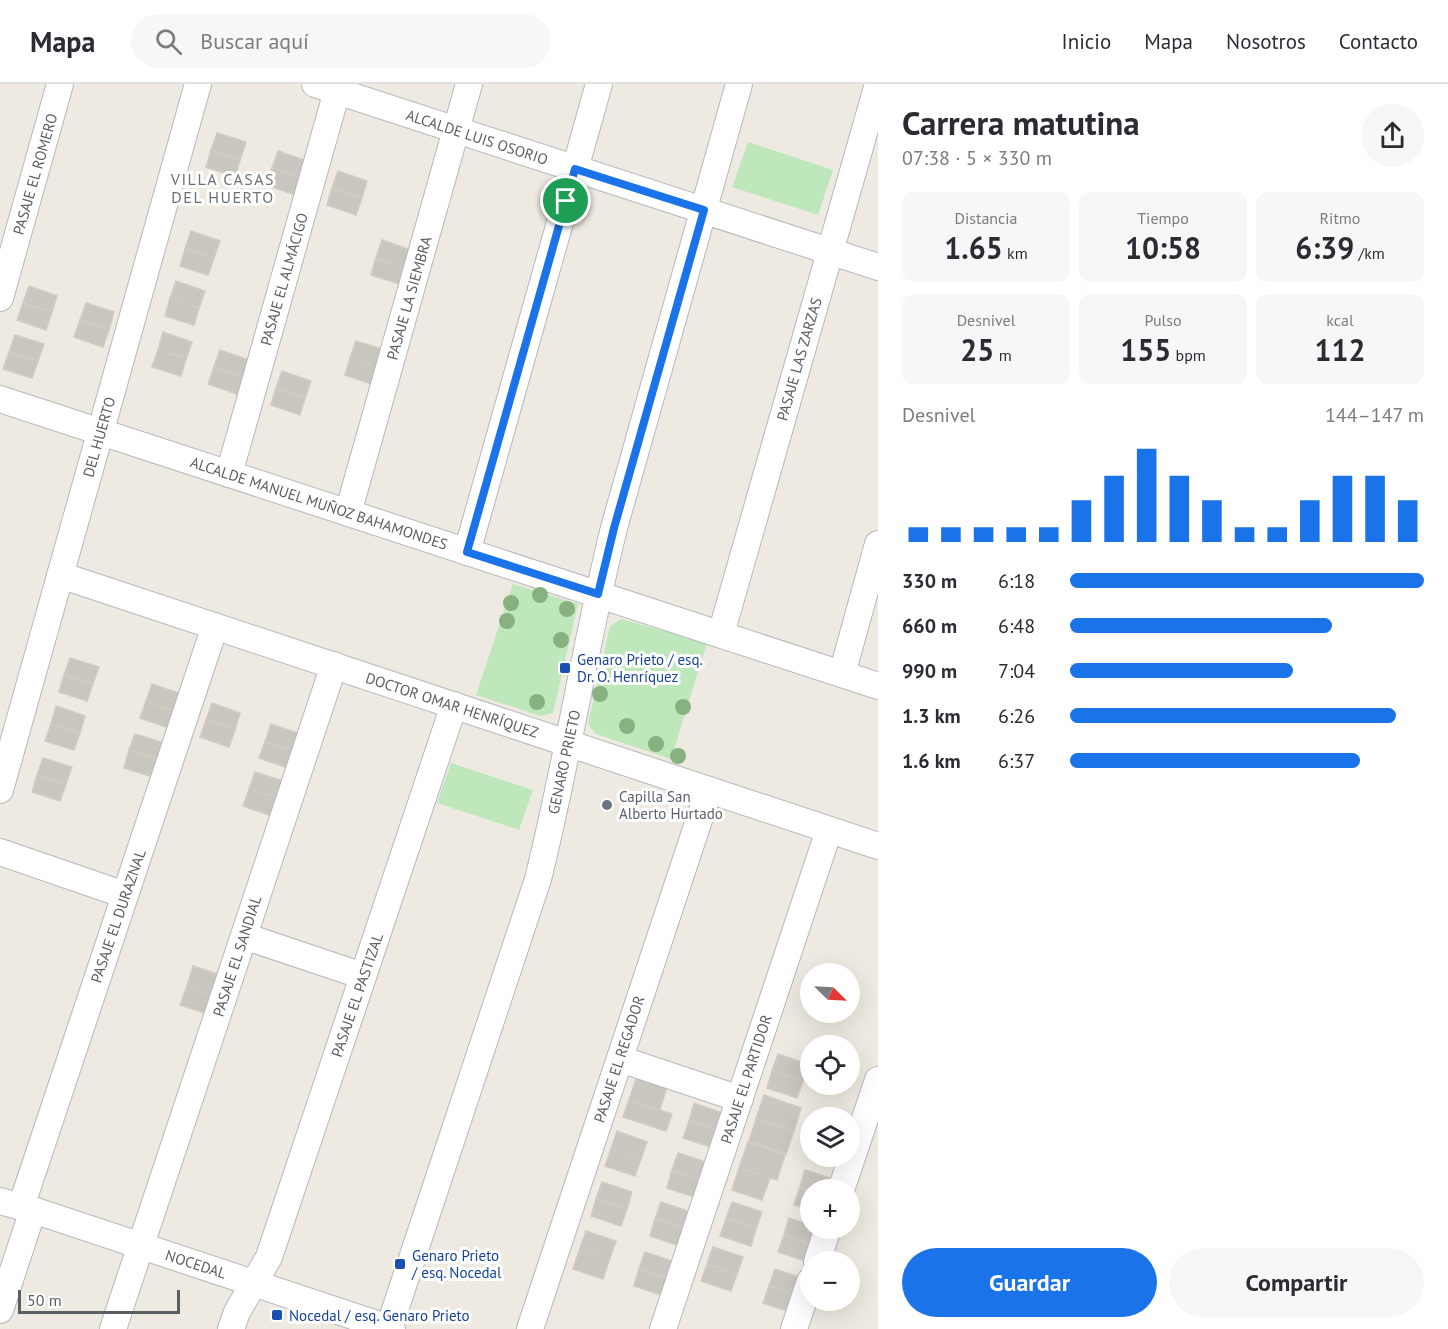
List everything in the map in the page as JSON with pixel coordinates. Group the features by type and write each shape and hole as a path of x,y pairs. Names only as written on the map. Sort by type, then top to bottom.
{"street":[{"name":"PASAJE EL ROMERO","path":"0,298 60,84"},
{"name":"DEL HUERTO","path":"0,790 198,84"},
{"name":"PASAJE LA SIEMBRA","path":"348,513 469,84"},
{"path":"467,552 599,84"},
{"name":"GENARO PRIETO","path":"377,1326 528,910 551,826 598,594 614,528 739,84"},
{"name":"PASAJE LAS ZARZAS","path":"721,634 878,84"},
{"name":"ALCALDE LUIS OSORIO","path":"330,86 456,130 878,267"},
{"name":"PASAJE EL ALMÁCIGO","path":"229,474 330,86"},
{"name":"ALCALDE MANUEL MUÑOZ BAHAMONDES","path":"0,399 878,686"},
{"path":"842,674 878,544"},
{"name":"DOCTOR OMAR HENRÍQUEZ","path":"60,575 878,846"},
{"name":"PASAJE EL DURAZNAL","path":"0,1310 18,1206 215,626"},
{"name":"PASAJE EL SANDIAL","path":"113,1329 334,665"},
{"name":"PASAJE EL PASTIZAL","path":"231,1329 237,1312 269,1257 454,705"},
{"name":"PASAJE EL REGADOR","path":"530,1329 709,790"},
{"name":"PASAJE EL PARTIDOR","path":"663,1329 829,830"},
{"path":"0,852 125,895"},
{"path":"244,936 363,976"},
{"path":"620,1059 740,1099"},
{"path":"847,1179 868,1142 878,1080"},
{"name":"NOCEDAL","path":"18,1206 377,1326"},
{"path":"794,1329 800,1311"}],"green space":[{"path":"748,142 833,170 818,215 732,187"},
{"path":"513,584 578,604 553,713 541,716 476,695"},
{"path":"621,619 707,643 671,759 596,734 588,724 610,626"},
{"path":"451,763 533,790 519,830 437,803"}],"building":[{"path":"217,133 246,142 240,160 211,150"},
{"path":"211,150 240,160 235,177 206,167"},
{"path":"278,151 307,161 301,178 272,168"},
{"path":"272,168 301,178 296,195 266,185"},
{"path":"338,171 367,181 362,198 332,188"},
{"path":"332,188 362,198 356,215 327,205"},
{"path":"191,231 220,241 214,258 185,249"},
{"path":"382,240 411,250 405,267 376,258"},
{"path":"185,249 214,258 208,275 180,266"},
{"path":"376,258 405,267 400,284 371,275"},
{"path":"176,281 205,291 199,308 170,298"},
{"path":"29,286 57,296 52,312 23,303"},
{"path":"170,298 199,308 194,325 165,316"},
{"path":"23,303 52,312 46,330 17,320"},
{"path":"86,303 114,312 109,330 80,320"},
{"path":"80,320 109,330 103,347 74,337"},
{"path":"163,332 192,342 186,359 158,350"},
{"path":"15,335 44,344 38,361 9,352"},
{"path":"356,341 385,350 380,368 350,358"},
{"path":"158,350 186,359 181,376 152,367"},
{"path":"220,350 249,360 243,377 214,367"},
{"path":"9,352 38,361 32,378 3,369"},
{"path":"350,358 380,368 374,385 345,375"},
{"path":"214,367 243,377 237,394 208,384"},
{"path":"282,371 311,381 305,398 276,388"},
{"path":"276,388 305,398 300,415 271,405"},
{"path":"70,658 99,667 93,684 64,675"},
{"path":"64,675 93,684 87,701 59,692"},
{"path":"152,684 181,694 175,711 146,701"},
{"path":"146,701 175,711 169,728 140,718"},
{"path":"212,703 240,713 235,730 206,720"},
{"path":"56,706 85,716 80,733 51,724"},
{"path":"206,720 235,730 229,747 200,737"},
{"path":"51,724 80,733 74,750 45,741"},
{"path":"271,724 300,734 294,751 265,742"},
{"path":"135,734 164,743 158,760 129,750"},
{"path":"265,742 294,751 288,768 259,758"},
{"path":"129,750 158,760 153,777 124,768"},
{"path":"43,758 72,767 66,784 37,775"},
{"path":"255,772 283,781 278,798 249,789"},
{"path":"37,775 66,784 60,801 32,792"},
{"path":"249,789 278,798 272,816 243,806"},
{"path":"193,966 224,976 217,997 187,986"},
{"path":"187,986 217,997 211,1015 180,1005"},
{"path":"778,1054 800,1061 800,1080 772,1071"},
{"path":"772,1071 800,1080 797,1098 767,1088"},
{"path":"637,1076 667,1086 660,1110 629,1100"},
{"path":"764,1095 800,1108 794,1131 756,1119"},
{"path":"629,1100 672,1114 666,1131 623,1117"},
{"path":"694,1103 725,1114 719,1131 689,1121"},
{"path":"756,1119 794,1131 786,1154 749,1141"},
{"path":"689,1121 719,1131 714,1148 683,1138"},
{"path":"617,1131 647,1142 641,1159 611,1149"},
{"path":"748,1142 785,1155 777,1180 739,1168"},
{"path":"611,1149 641,1159 635,1176 605,1166"},
{"path":"678,1153 709,1163 703,1180 672,1170"},
{"path":"739,1168 770,1178 762,1200 732,1190"},
{"path":"672,1170 703,1180 697,1198 667,1188"},
{"path":"805,1170 833,1179 802,1179"},
{"path":"602,1182 632,1192 627,1209 596,1199"},
{"path":"800,1187 800,1207 794,1205"},
{"path":"596,1199 627,1209 621,1226 591,1216"},
{"path":"661,1202 691,1212 685,1229 655,1219"},
{"path":"732,1202 762,1212 756,1229 726,1219"},
{"path":"789,1218 800,1222 800,1239 816,1239 814,1245 784,1235"},
{"path":"655,1219 685,1229 680,1246 650,1236"},
{"path":"726,1219 756,1229 751,1246 720,1236"},
{"path":"586,1231 616,1241 610,1258 580,1248"},
{"path":"784,1235 814,1245 812,1251 800,1251 800,1259 778,1252"},
{"path":"713,1247 743,1257 737,1274 707,1264"},
{"path":"580,1248 610,1258 603,1279 573,1269"},
{"path":"645,1252 675,1262 670,1279 639,1269"},
{"path":"707,1264 737,1274 731,1291 701,1281"},
{"path":"639,1269 670,1279 664,1296 634,1286"},
{"path":"775,1269 800,1277 799,1296 769,1286"},
{"path":"769,1286 799,1296 793,1313 763,1303"}],"place":[{"name":"Genaro Prieto / esq. Dr. O. Henríquez","path":"565,668"},
{"name":"Capilla San Alberto Hurtado","path":"607,805"},
{"name":"Genaro Prieto / esq. Nocedal","path":"400,1264"},
{"name":"Nocedal / esq. Genaro Prieto","path":"277,1315"}],"district":[{"name":"VILLA CASAS DEL HUERTO","path":"223,188"}],"route":[{"path":"575,169 704,210 614,528 598,594 467,552 566,201 575,169"}]}
